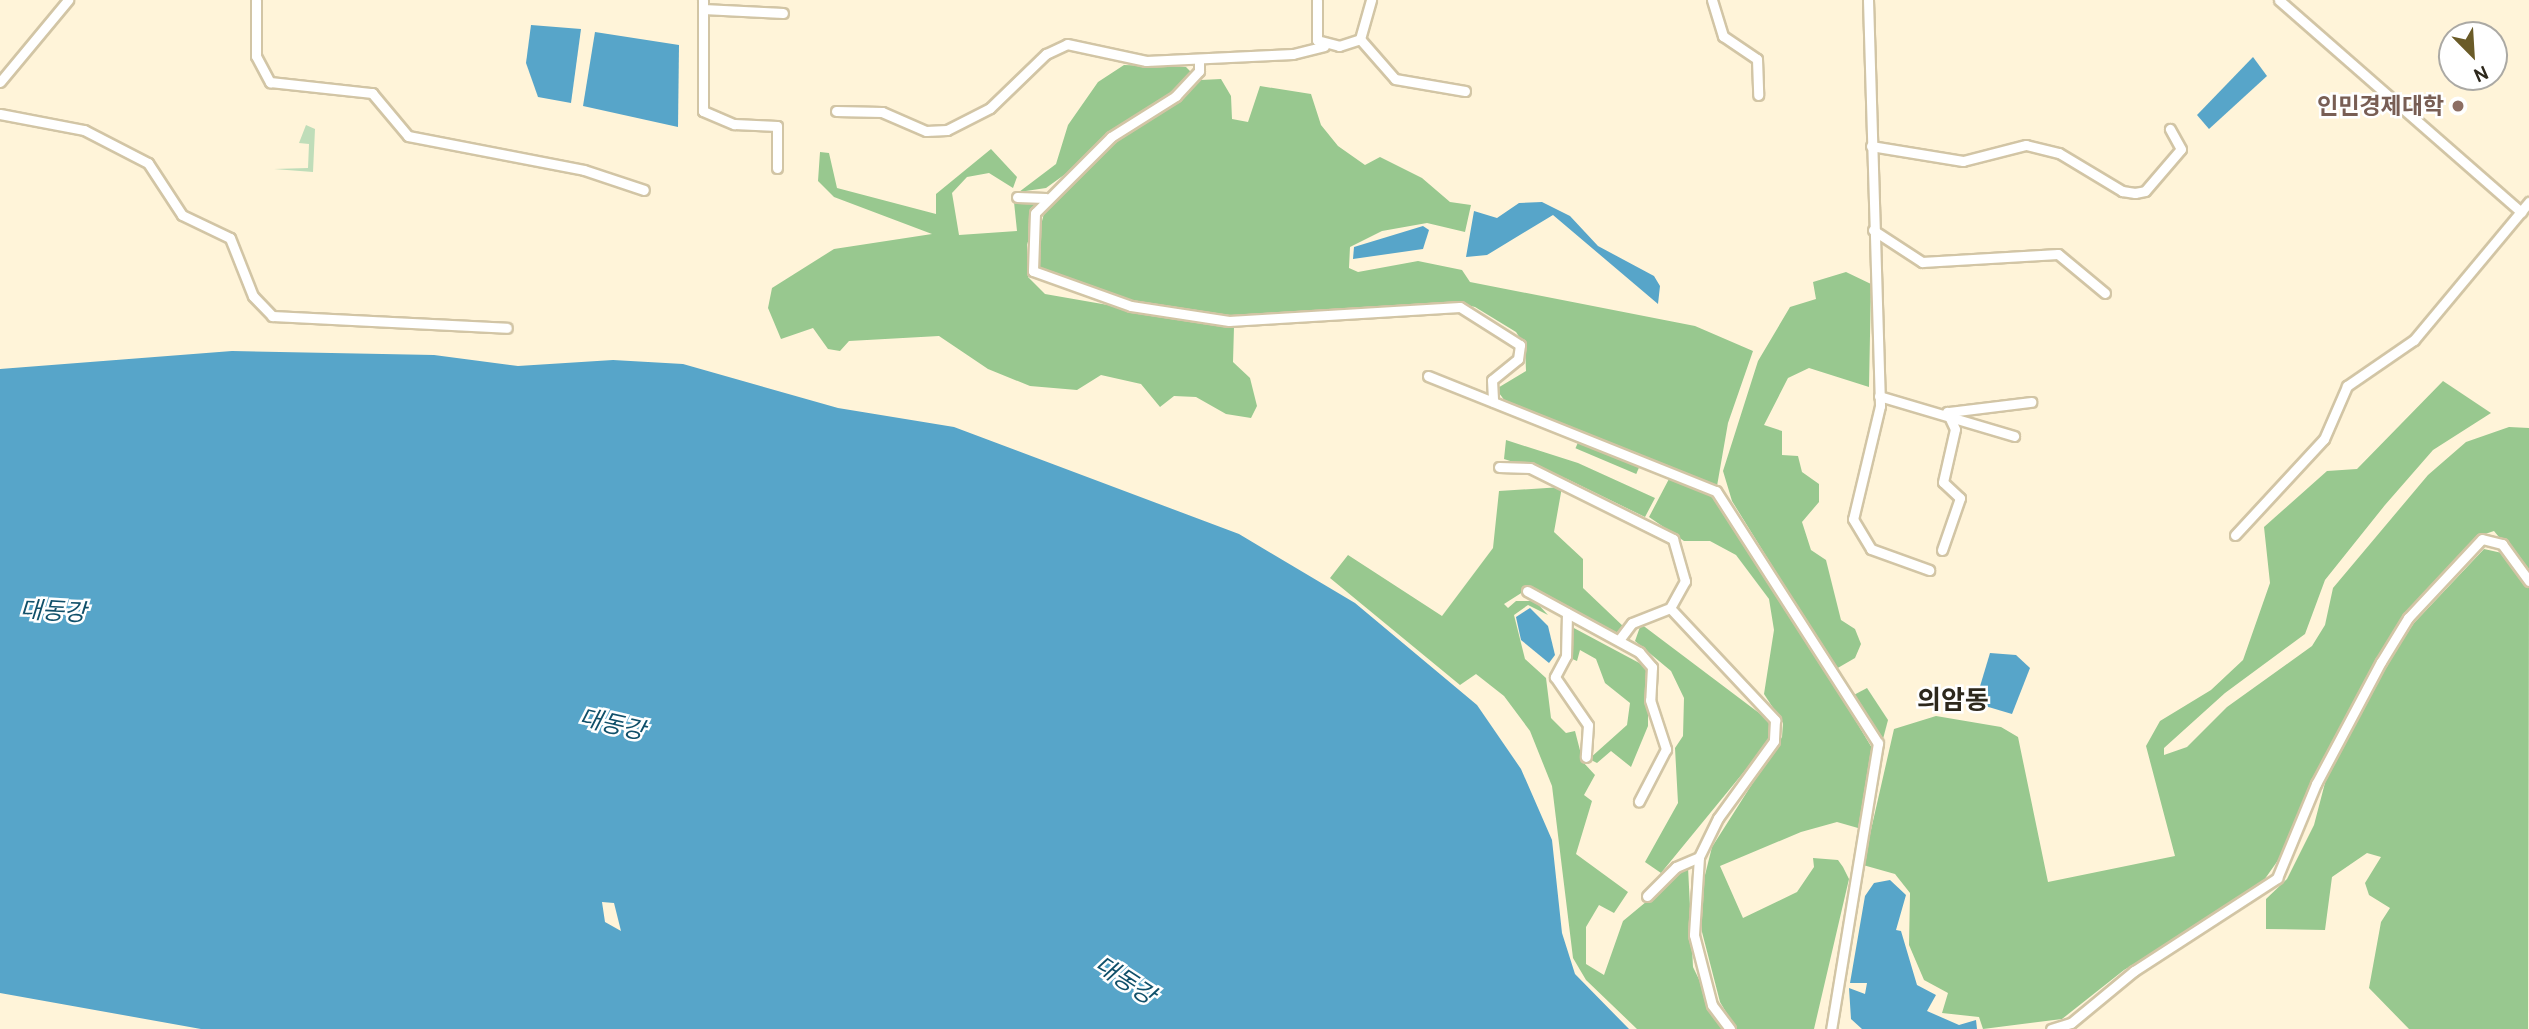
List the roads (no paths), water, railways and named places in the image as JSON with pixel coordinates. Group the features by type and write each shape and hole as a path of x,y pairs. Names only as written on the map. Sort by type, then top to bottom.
{"street":[{"path":"0,82 68,0"},
{"path":"257,0 256,56 270,82 372,93 417,139 572,167 644,190"},
{"path":"1317,0 1314,31 1324,46"},
{"path":"1360,39 1371,0"},
{"path":"1712,0 1723,36 1757,59 1758,94"},
{"path":"1878,0 1868,0 1879,396 1855,531 1884,558 1929,570"},
{"path":"2280,0 2521,212"},
{"path":"777,168 776,126 734,124 703,111 703,4 783,13"},
{"path":"836,111 882,112 926,131 947,130 990,108 1057,46 1146,61 1199,59 1324,46 1360,39"},
{"path":"1360,39 1395,79 1465,91"},
{"path":"1199,59 1199,71 1176,96 1111,137 1046,198 1035,213 1033,271 1106,299 1229,321 1437,306 1478,313 1520,345 1518,359 1492,380 1493,402"},
{"path":"0,114 84,130 148,163 182,215 230,238 253,296 272,316 507,328"},
{"path":"1871,146 1963,161 2026,145 2059,153 2122,191 2135,193 2145,191 2181,149 2170,129"},
{"path":"1017,197 1046,198"},
{"path":"2235,535 2324,439 2347,386 2414,341 2529,201"},
{"path":"1873,230 1922,262 2058,254 2105,293"},
{"path":"1429,376 1716,491 1878,743 1831,1029"},
{"path":"1879,396 1947,412 2014,436"},
{"path":"1947,412 2031,402"},
{"path":"1942,550 1960,498 1943,482 1955,429 1947,412"},
{"path":"1499,467 1530,468 1673,539 1685,581 1670,608 1632,623 1619,640"},
{"path":"2051,1029 2071,1023 2134,971 2277,878 2316,784 2408,618 2482,539 2502,544 2529,581"},
{"path":"1527,591 1619,640 1653,667 1650,700 1666,745 1639,801"},
{"path":"1670,608 1778,726 1699,857 1697,951 1712,1005 1730,1029"},
{"path":"1567,613 1566,656 1555,677 1588,725 1586,757"},
{"path":"1647,896 1676,867 1699,857"}],"water":[{"path":"531,25 581,29 571,103 538,97 526,63"},
{"path":"595,32 679,45 678,127 583,106"},
{"path":"2253,57 2267,76 2209,129 2197,115"},
{"path":"1542,202 1570,216 1598,246 1654,276 1660,286 1658,304 1553,215 1487,255 1466,257 1474,211 1497,218 1519,203"},
{"path":"1423,226 1429,230 1423,249 1353,259 1354,247"},
{"name":"대동강","path":"232,351 434,355 518,366 613,360 683,364 838,408 954,427 1239,534 1355,603 1477,705 1521,769 1552,840 1562,933 1575,974 1629,1029 201,1029 0,993 0,369","holes":["602,902 614,903 621,931 605,922"]},
{"path":"1530,608 1548,626 1555,655 1549,663 1521,640 1516,617"},
{"path":"1990,653 2016,655 2030,668 2012,714 1975,703"},
{"path":"1890,880 1906,895 1896,930 1901,931 1917,985 1936,995 1927,1011 1959,1025 1976,1020 1977,1029 1862,1029 1851,1019 1849,988 1865,994 1867,983 1850,983 1865,896 1874,883"}],"place":[{"name":"인민경제대학","path":"2458,106"}],"district":[{"name":"의암동","path":"1953,701"}]}
